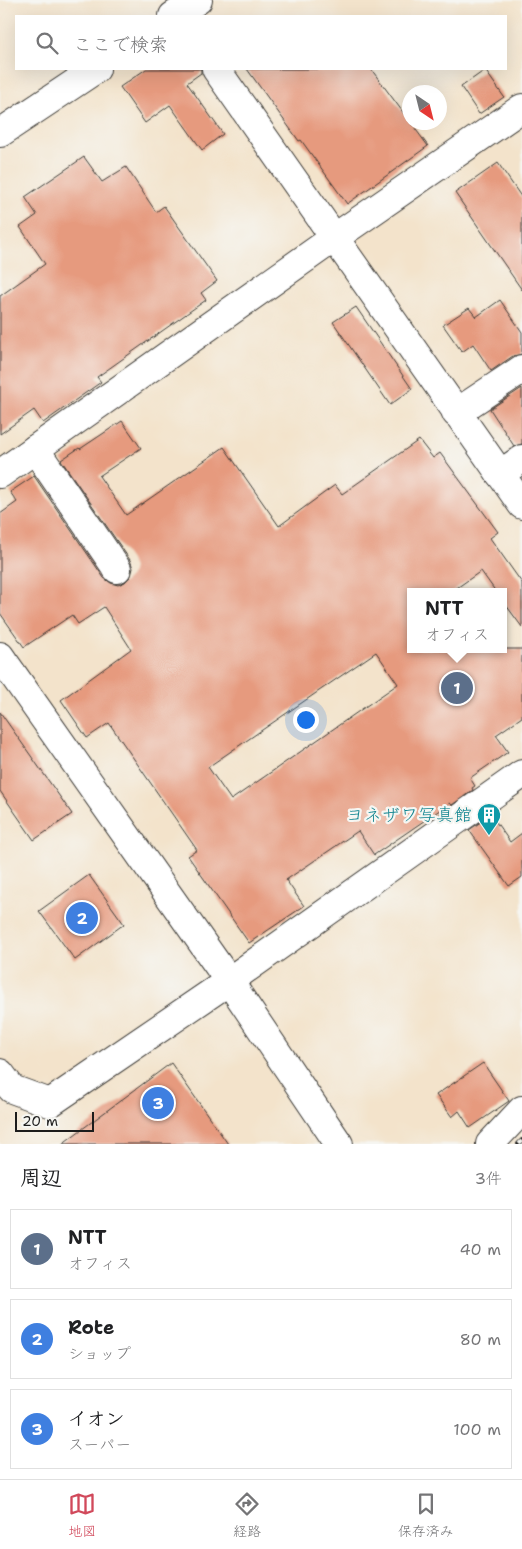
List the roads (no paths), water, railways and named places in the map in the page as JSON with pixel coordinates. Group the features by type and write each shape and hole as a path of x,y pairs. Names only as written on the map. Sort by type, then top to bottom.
{"street":[{"path":"0,134 95,70"},
{"path":"217,70 522,505"},
{"path":"0,474 522,108"},
{"path":"456,413 522,369"},
{"path":"35,450 117,570"},
{"path":"500,474 522,459"},
{"path":"0,656 229,981 339,1144"},
{"path":"0,1072 12,1089 50,1103 229,981 522,774"},
{"path":"490,1144 522,1110"}],"railway":[{"path":"519,1144 522,1141"}],"place":[{"name":"NTT","path":"457,688"},
{"name":"ヨネザワ写真館","path":"489,836"},
{"name":"Rote","path":"82,918"},
{"name":"イオン","path":"158,1103"}]}
